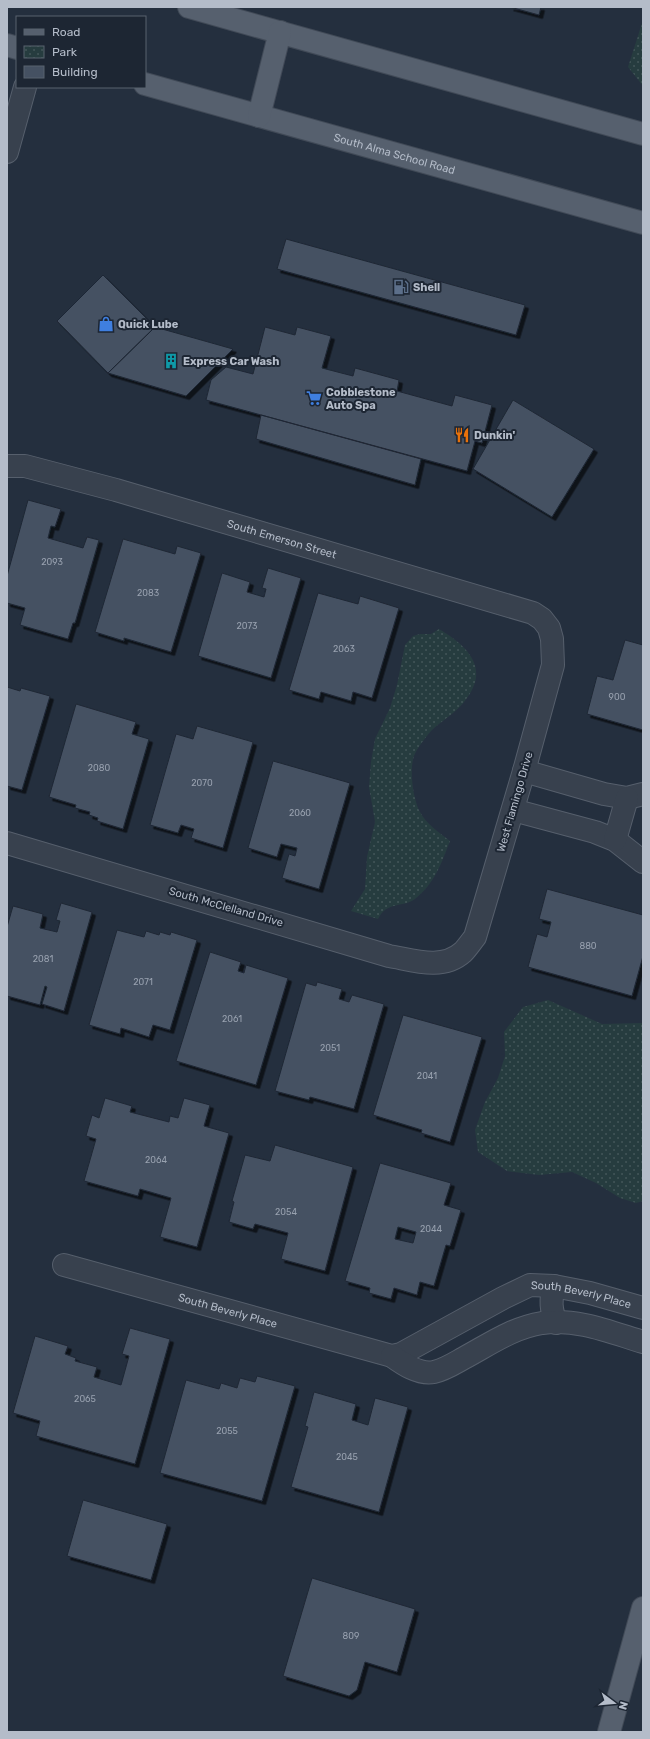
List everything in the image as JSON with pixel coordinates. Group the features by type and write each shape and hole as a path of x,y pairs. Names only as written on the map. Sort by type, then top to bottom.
{"main road":[{"path":"189,7 643,134"},
{"path":"259,116 280,32"},
{"name":"South Alma School Road","path":"146,84 643,223"},
{"path":"609,1732 643,1608"}],"street":[{"path":"7,152 25,88"},
{"name":"South Emerson Street","path":"7,466 25,466 116,490 526,611 542,619 549,628"},
{"name":"West Flamingo Drive","path":"446,962 463,952 475,937 513,810 553,665 552,638 549,628"},
{"path":"524,771 604,794 635,796 615,840"},
{"path":"513,810 595,832 615,840 643,862"},
{"name":"South McClelland Drive","path":"7,843 390,956 428,963 446,962"},
{"name":"South Beverly Place","path":"64,1265 397,1355 503,1298 530,1286 554,1286 590,1293 643,1308"},
{"path":"554,1286 551,1298 552,1312 556,1323"},
{"name":"South Beverly Place","path":"397,1355 400,1362 421,1371 433,1372 450,1366 517,1329 542,1323 569,1322 596,1327 643,1342"}],"green space":[{"path":"643,20 643,86 628,67"},
{"path":"439,629 458,642 466,650 472,658 476,676 474,687 463,703 455,712 431,731 419,746 414,756 412,784 415,800 420,812 429,824 450,841 437,873 422,893 410,902 390,907 382,913 378,919 351,911 365,889 367,857 375,822 369,787 375,739 390,708 397,685 405,645 413,636 420,634 431,634"},
{"path":"548,1000 602,1024 643,1023 643,1201 636,1203 620,1198 596,1183 572,1172 539,1175 507,1171 478,1152 475,1130 485,1102 498,1078 505,1056 504,1032 523,1007"}],"building":[{"path":"510,7 541,7 539,15"},
{"name":"Shell","path":"286,239 525,305 516,335 277,269"},
{"name":"Quick Lube","path":"103,275 155,327 108,373 57,321"},
{"name":"Express Car Wash","path":"155,327 233,349 186,396 108,373"},
{"name":"Cobblestone Auto Spa","path":"265,327 295,335 297,327 331,336 322,368 353,376 355,368 399,380 397,391 452,406 455,395 492,405 482,443 475,441 467,471 206,400 211,380 226,367 253,374"},
{"path":"513,400 594,449 552,517 473,469"},
{"path":"261,415 421,459 415,485 256,439"},
{"path":"28,500 61,509 55,527 51,526 48,538 83,548 87,537 99,540 75,623 73,623 68,639 20,625 25,608 7,603 7,576"},
{"path":"123,539 175,554 177,546 201,553 171,652 124,638 124,641 95,632"},
{"path":"268,568 301,578 271,678 198,656 222,573 250,582 247,592 264,597 266,589 262,588"},
{"path":"318,593 358,604 360,596 399,608 372,698 353,692 351,701 321,692 319,699 289,690"},
{"path":"625,640 643,645 643,730 587,714 597,676 613,680"},
{"path":"7,687 20,691 21,688 50,696 22,790 7,786"},
{"path":"76,704 136,722 132,734 149,739 123,829 97,821 98,818 89,815 90,812 75,808 76,805 49,797"},
{"path":"197,726 253,742 223,848 191,838 194,829 181,825 178,833 150,825 176,734 193,739"},
{"path":"273,761 350,783 319,889 282,878 289,854 295,856 297,848 281,844 277,857 248,848"},
{"path":"547,889 643,915 643,956 632,996 528,967 537,934 547,937 551,922 539,919"},
{"path":"61,903 92,912 64,1011 42,1004 47,987 45,986 40,1005 7,996 7,927 13,906 43,914 40,928 57,932 60,921 56,920"},
{"path":"117,930 144,937 146,931 159,935 160,932 170,935 171,932 197,940 170,1030 153,1025 149,1037 121,1028 120,1034 89,1025"},
{"path":"210,952 241,962 238,971 244,973 246,965 288,978 256,1085 176,1061"},
{"path":"317,982 342,989 339,999 349,1002 352,995 384,1004 354,1109 310,1097 309,1100 275,1091 306,983 316,986"},
{"path":"403,1015 482,1037 450,1142 421,1133 422,1130 373,1115"},
{"path":"105,1098 132,1106 130,1112 169,1122 170,1116 178,1118 184,1098 210,1105 204,1126 229,1133 197,1247 160,1237 171,1198 140,1189 138,1196 84,1181 96,1139 86,1136 92,1115 99,1118"},
{"path":"275,1145 353,1167 325,1271 281,1259 288,1233 255,1224 253,1229 229,1222 234,1202 232,1201 245,1155 270,1161"},
{"path":"380,1163 451,1183 444,1205 461,1210 450,1246 446,1245 434,1286 420,1282 417,1295 394,1288 391,1299 369,1293 370,1288 345,1281","holes":["398,1227 416,1232 413,1243 395,1239"]},
{"path":"130,1328 170,1339 135,1464 36,1436 40,1421 13,1413 35,1336 68,1346 65,1354 76,1358 75,1361 97,1367 94,1377 121,1385 129,1356 122,1354"},
{"path":"257,1376 295,1386 262,1501 160,1473 186,1380 219,1389 221,1383 237,1388 240,1378 255,1382"},
{"path":"314,1392 356,1404 352,1420 368,1425 375,1398 408,1407 379,1512 291,1487 308,1427 305,1426"},
{"path":"83,1500 167,1524 151,1580 67,1556"},
{"path":"312,1578 415,1609 397,1672 365,1662 357,1690 349,1696 283,1676"}],"place":[{"name":"Shell","path":"401,287"},
{"name":"Quick Lube","path":"106,324"},
{"name":"Express Car Wash","path":"171,361"},
{"name":"Cobblestone Auto Spa","path":"314,398"},
{"name":"Dunkin'","path":"462,435"}]}
